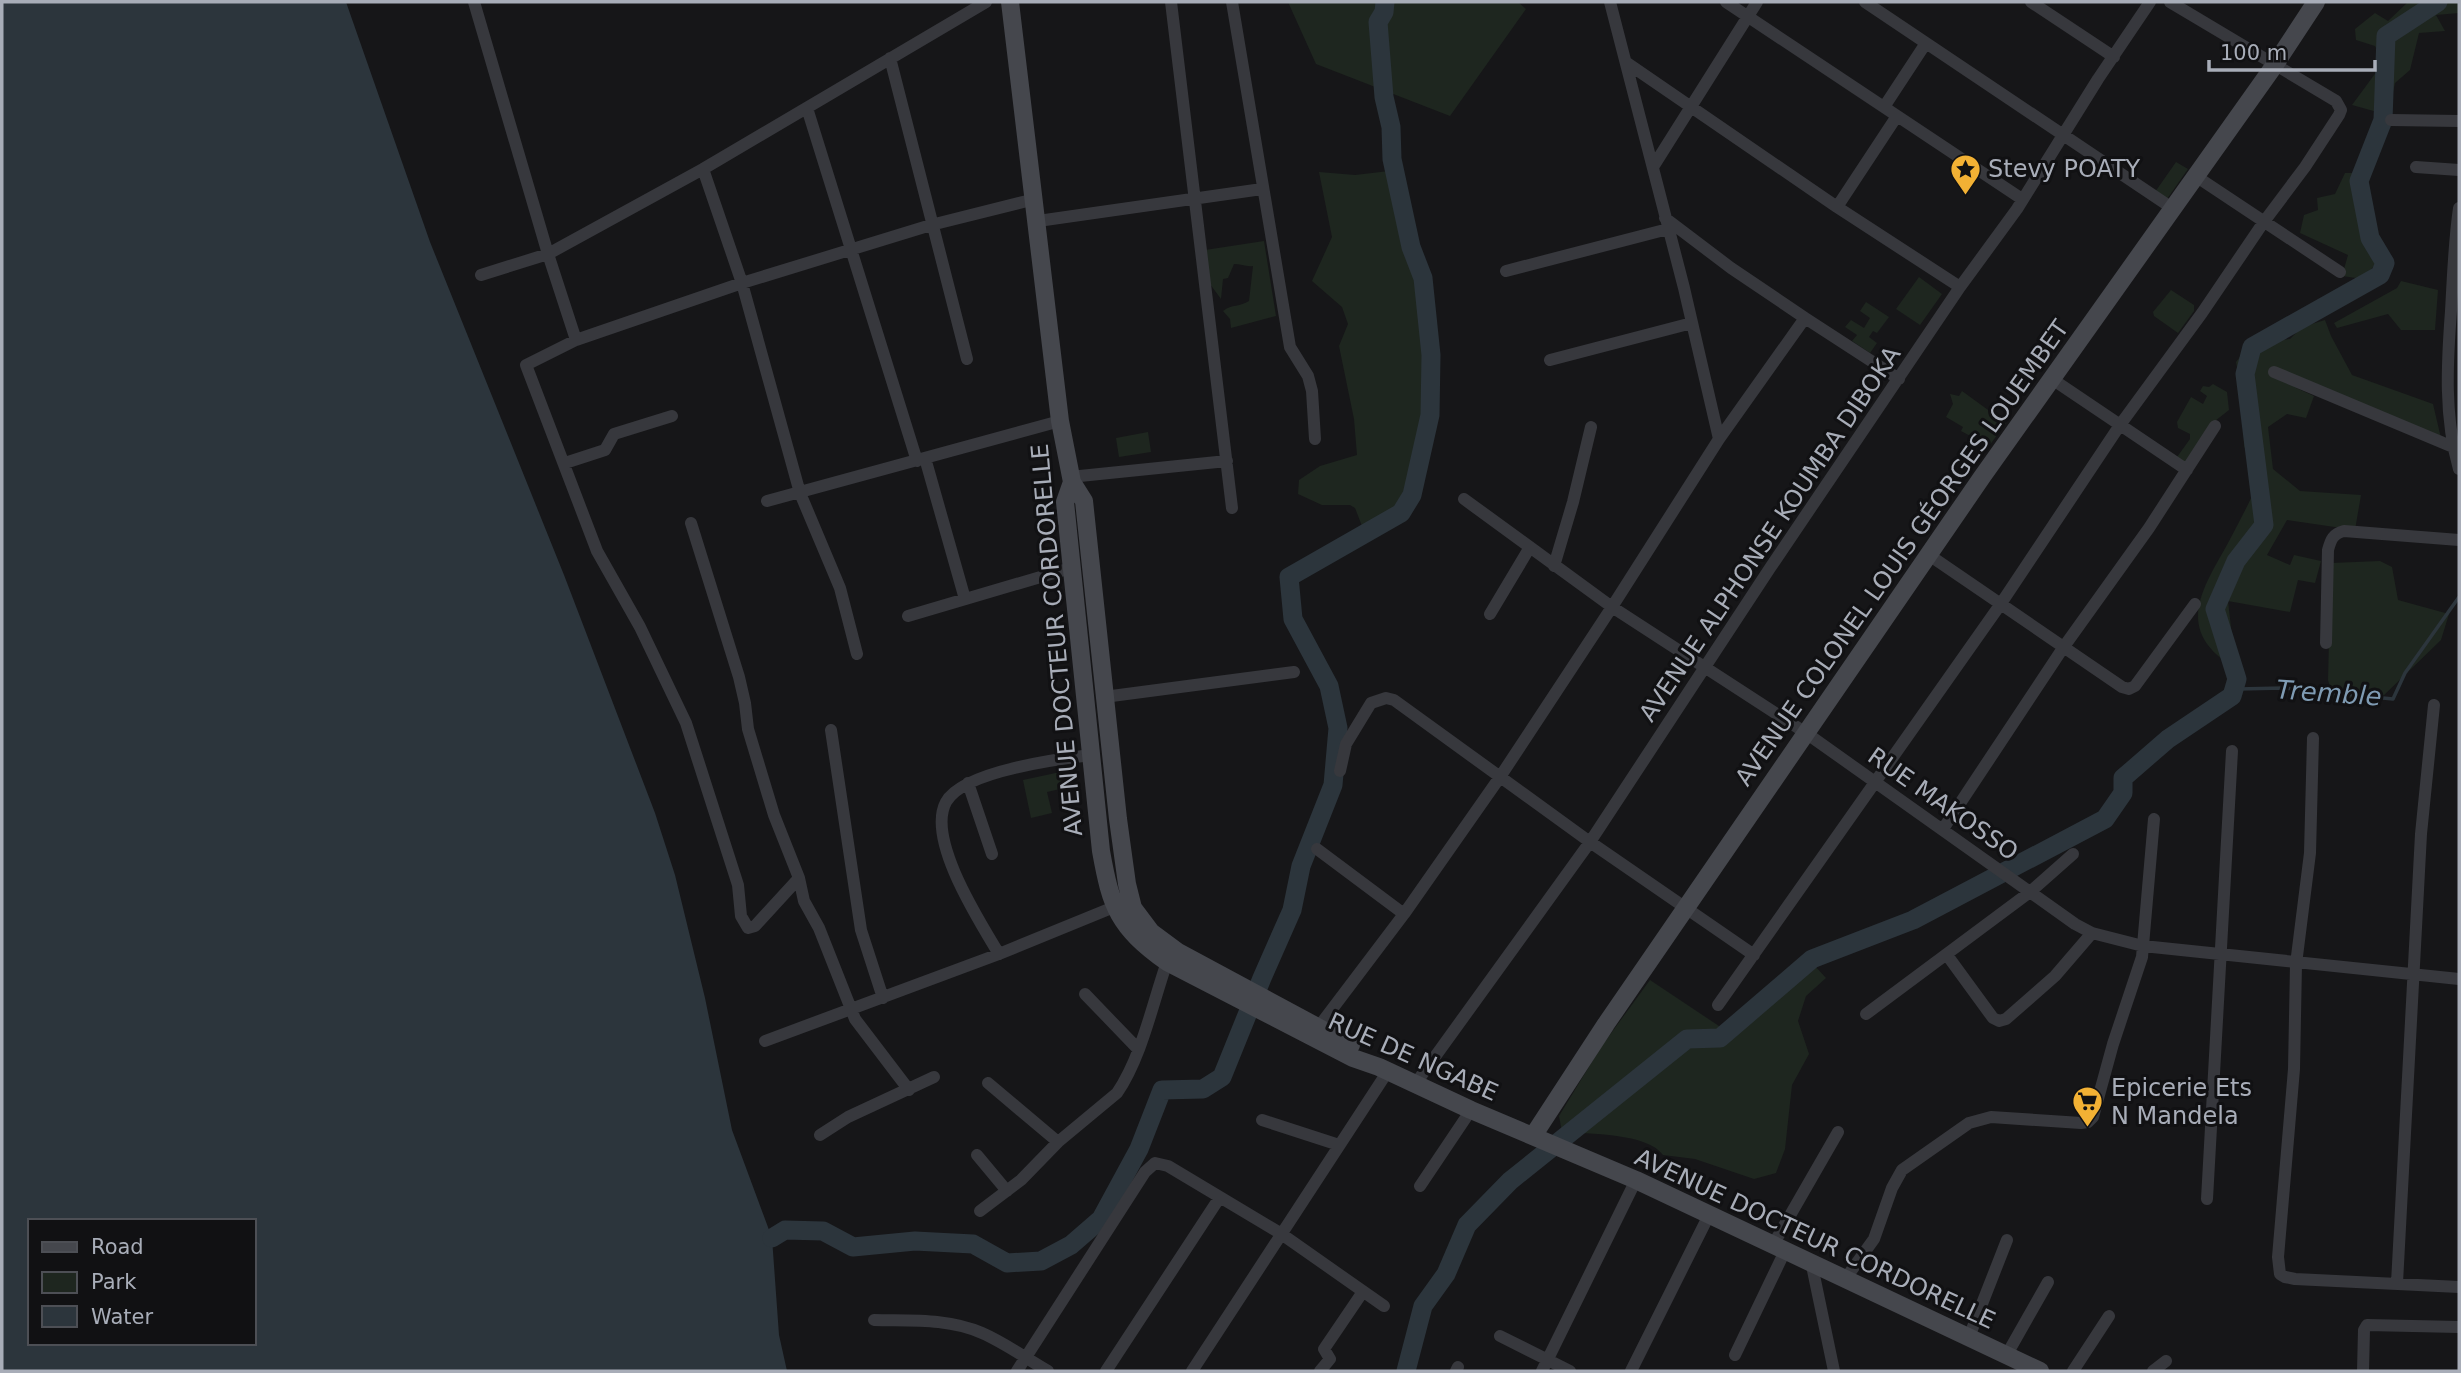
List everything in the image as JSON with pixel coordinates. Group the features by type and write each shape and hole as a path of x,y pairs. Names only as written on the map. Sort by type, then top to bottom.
{"street":[{"path":"474,2 576,341"},
{"path":"481,275 548,254 703,169 986,2"},
{"name":"AVENUE DOCTEUR CORDORELLE","path":"1010,2 1060,421 1071,479 1065,502 1101,850 1108,888 1114,907 1139,939 1167,962 1251,999"},
{"path":"1171,2 1232,508"},
{"path":"1232,2 1290,348 1308,376 1312,391 1315,439"},
{"path":"1610,2 1719,439"},
{"path":"1726,2 2022,199"},
{"path":"1653,167 1757,2"},
{"path":"1865,2 2172,208"},
{"path":"2031,2 2114,57"},
{"name":"AVENUE ALPHONSE KOUMBA DIBOKA","path":"1416,1083 1590,842 1704,667 2022,199 2150,2"},
{"path":"1718,1005 2000,605 2120,425 2305,167 2341,110 2336,102 2170,2"},
{"name":"AVENUE COLONEL LOUIS GÉORGES LOUEMBET","path":"1537,1138 1686,908 1806,733 2194,175 2274,66 2316,2"},
{"path":"1884,107 1926,43"},
{"path":"890,58 967,359"},
{"path":"1627,63 1837,207 1960,287"},
{"path":"807,108 849,249 921,459 965,599"},
{"path":"1837,207 1896,116"},
{"path":"2391,120 2459,121"},
{"path":"2416,167 2459,170"},
{"path":"703,169 742,283 800,493 840,588 857,654"},
{"path":"2194,175 2340,272"},
{"path":"1038,221 1262,189"},
{"path":"799,878 755,926 748,928 743,923 738,885 686,723 640,627 597,551 526,365 576,341 742,283 931,225 1035,199"},
{"path":"2459,208 2448,359 2448,409 2459,469"},
{"path":"1506,271 1667,224"},
{"path":"1667,224 1899,379"},
{"path":"1314,1033 1404,914 1500,777 1719,439 1805,318"},
{"path":"1550,360 1692,323"},
{"path":"2274,372 2453,447"},
{"path":"2052,379 2187,470"},
{"path":"565,463 606,450 614,434 672,416"},
{"path":"767,501 1060,421"},
{"path":"1943,829 2063,648 2149,528 2215,426"},
{"path":"1554,566 1591,427"},
{"path":"1227,461 1071,479 1084,501 1122,849 1133,908 1163,943 1251,999"},
{"name":"RUE MAKOSSO","path":"1464,499 1612,607 1806,733 2074,924 2092,933 2143,946 2459,979"},
{"path":"691,523 739,677 746,703 748,729 774,815 799,878 804,901 819,928 855,1019 909,1090"},
{"path":"2326,643 2328,550 2330,541 2336,534 2344,531 2459,540"},
{"path":"1490,614 1530,547"},
{"path":"1929,555 2063,648 2129,689 2135,686 2195,604"},
{"path":"908,616 1071,568"},
{"path":"1104,697 1294,672"},
{"path":"1340,771 1346,744 1371,702 1386,698 1404,706 1590,842 1754,955"},
{"path":"2397,1283 2421,834 2434,705"},
{"path":"831,730 861,930 883,998"},
{"path":"2313,738 2309,853 2296,964 2294,1069 2278,1257 2280,1274 2285,1278 2295,1279 2459,1287"},
{"path":"2207,1199 2232,751"},
{"path":"999,954 952,869 943,817 946,802 968,783 1046,761 1091,755"},
{"path":"968,783 992,854"},
{"path":"1846,1278 1874,1239 1892,1188 1902,1170 1969,1123 1991,1118 2081,1123 2088,1122 2093,1117 2113,1044 2139,966 2154,819"},
{"path":"1317,849 1404,914"},
{"path":"1866,1014 2030,892 2073,854"},
{"path":"765,1041 999,954 1114,907"},
{"path":"1947,955 1993,1018 1999,1021 2006,1019 2055,976 2092,933"},
{"path":"980,1211 1021,1180 1058,1142 1117,1093 1138,1049 1167,962"},
{"path":"1084,994 1138,1049"},
{"name":"RUE DE NGABE","path":"1251,999 1314,1033 1353,1058 1416,1083 1569,1152"},
{"path":"1192,1371 1339,1145 1383,1069"},
{"path":"820,1135 848,1117 934,1077"},
{"path":"988,1083 1058,1142"},
{"path":"1420,1186 1471,1110"},
{"path":"1262,1121 1339,1145"},
{"path":"1735,1354 1779,1248 1838,1132"},
{"name":"AVENUE DOCTEUR CORDORELLE","path":"1569,1152 1811,1261 2040,1371"},
{"path":"977,1155 1007,1191"},
{"path":"1017,1371 1096,1246 1150,1166 1155,1163 1168,1166 1280,1233 1384,1306"},
{"path":"1544,1366 1636,1180"},
{"path":"1107,1371 1220,1197"},
{"path":"1631,1371 1709,1214"},
{"path":"1969,1337 2007,1240"},
{"path":"1811,1261 1834,1371"},
{"path":"2006,1356 2048,1282"},
{"path":"1320,1371 1330,1359 1324,1349 1362,1293"},
{"path":"2073,1371 2109,1316"},
{"path":"874,1320 940,1322 964,1327 983,1334 1048,1371"},
{"path":"2363,1371 2364,1330 2367,1325 2459,1327"},
{"path":"1500,1336 1544,1366 1570,1371"},
{"path":"2153,1371 2166,1362"}],"green space":[{"path":"1288,2 1518,2 1526,9 1450,116 1316,64"},
{"path":"2408,2 2459,2 2459,13 2436,15 2445,31 2419,33 2410,70 2395,83 2388,115 2352,105 2380,67 2381,58 2375,46 2356,40 2355,29 2375,13 2388,21"},
{"path":"2176,162 2188,169 2167,199 2155,192"},
{"path":"1389,171 1422,310 1426,393 1404,500 1374,524 1362,526 1355,508 1350,505 1322,505 1298,494 1299,480 1320,466 1357,455 1354,419 1339,346 1348,324 1342,307 1312,281 1332,237 1319,172 1355,175"},
{"path":"2345,173 2353,173 2359,219 2379,260 2363,279 2342,276 2348,255 2300,233 2304,215 2318,210 2317,198 2335,194"},
{"path":"1264,241 1276,316 1231,328 1230,319 1223,311 1249,301 1253,266 1234,264 1228,278 1223,279 1221,299 1210,284 1205,250"},
{"path":"1919,277 1942,294 1920,325 1896,309"},
{"path":"2401,281 2438,290 2435,330 2401,330 2388,314 2337,328 2334,323 2397,288"},
{"path":"2171,290 2194,305 2194,311 2178,333 2154,316 2153,312"},
{"path":"1866,302 1889,317 1877,333 1873,331 1869,337 1877,343 1870,353 1852,341 1857,335 1845,327 1851,320 1864,328 1870,318 1860,311"},
{"path":"2325,320 2352,375 2433,404 2441,438 2294,387 2314,396 2306,418 2287,414 2268,427 2273,469 2300,491 2361,495 2355,530 2287,520 2267,555 2290,565 2294,555 2321,561 2315,583 2298,580 2290,612 2228,601 2234,653 2226,662 2210,648 2198,620 2204,590 2259,480 2244,446 2242,395 2236,362 2250,344 2290,339 2302,327"},
{"path":"2213,384 2227,392 2229,410 2215,421 2187,464 2177,457 2190,439 2190,434 2178,428 2177,422 2191,397 2203,404 2207,396 2200,391 2203,386 2209,387"},
{"path":"1962,391 2006,423 1989,446 1961,431 1963,427 1946,417 1953,404 1950,394 1959,396"},
{"path":"1148,432 1151,452 1119,457 1116,438"},
{"path":"2380,561 2392,567 2398,600 2449,614 2441,640 2383,696 2334,699 2328,680 2331,563"},
{"path":"1065,771 1069,787 1047,792 1052,813 1031,818 1023,780"},
{"path":"1815,966 1826,978 1806,996 1798,1021 1809,1054 1792,1085 1785,1149 1776,1173 1754,1179 1695,1159 1663,1155 1645,1142 1601,1134 1562,1132 1559,1116 1601,1047 1650,980 1731,1034 1775,993"}],"water":[{"path":"2,2 346,2 430,242 564,575 655,813 675,875 705,998 732,1130 772,1238 779,1335 787,1371 2,1371"}],"waterway":[{"path":"772,1238 785,1230 823,1231 853,1247 915,1241 973,1244 1007,1263 1041,1261 1071,1245 1101,1219 1139,1149 1162,1090 1203,1089 1222,1077 1292,910 1301,866 1333,785 1338,728 1329,686 1293,619 1289,577 1401,513 1412,495 1430,415 1431,355 1423,278 1411,247 1392,159 1391,127 1384,97 1378,22 1384,12 1385,2"},
{"path":"1406,1371 1423,1306 1446,1274 1467,1225 1510,1181 1687,1039 1720,1038 1812,959 1913,920 2105,819 2123,793 2123,778 2168,739 2232,696 2237,679 2215,609 2236,561 2264,525 2245,374 2252,347 2380,275 2385,263 2370,238 2359,181 2383,120 2386,36 2438,2"},
{"name":"Tremble","path":"2232,696 2238,689 2283,688 2393,699 2405,673 2459,597"}],"place":[{"name":"Stevy POATY","path":"1965,196"},
{"name":"Epicerie Ets N Mandela","path":"2088,1129"}]}
